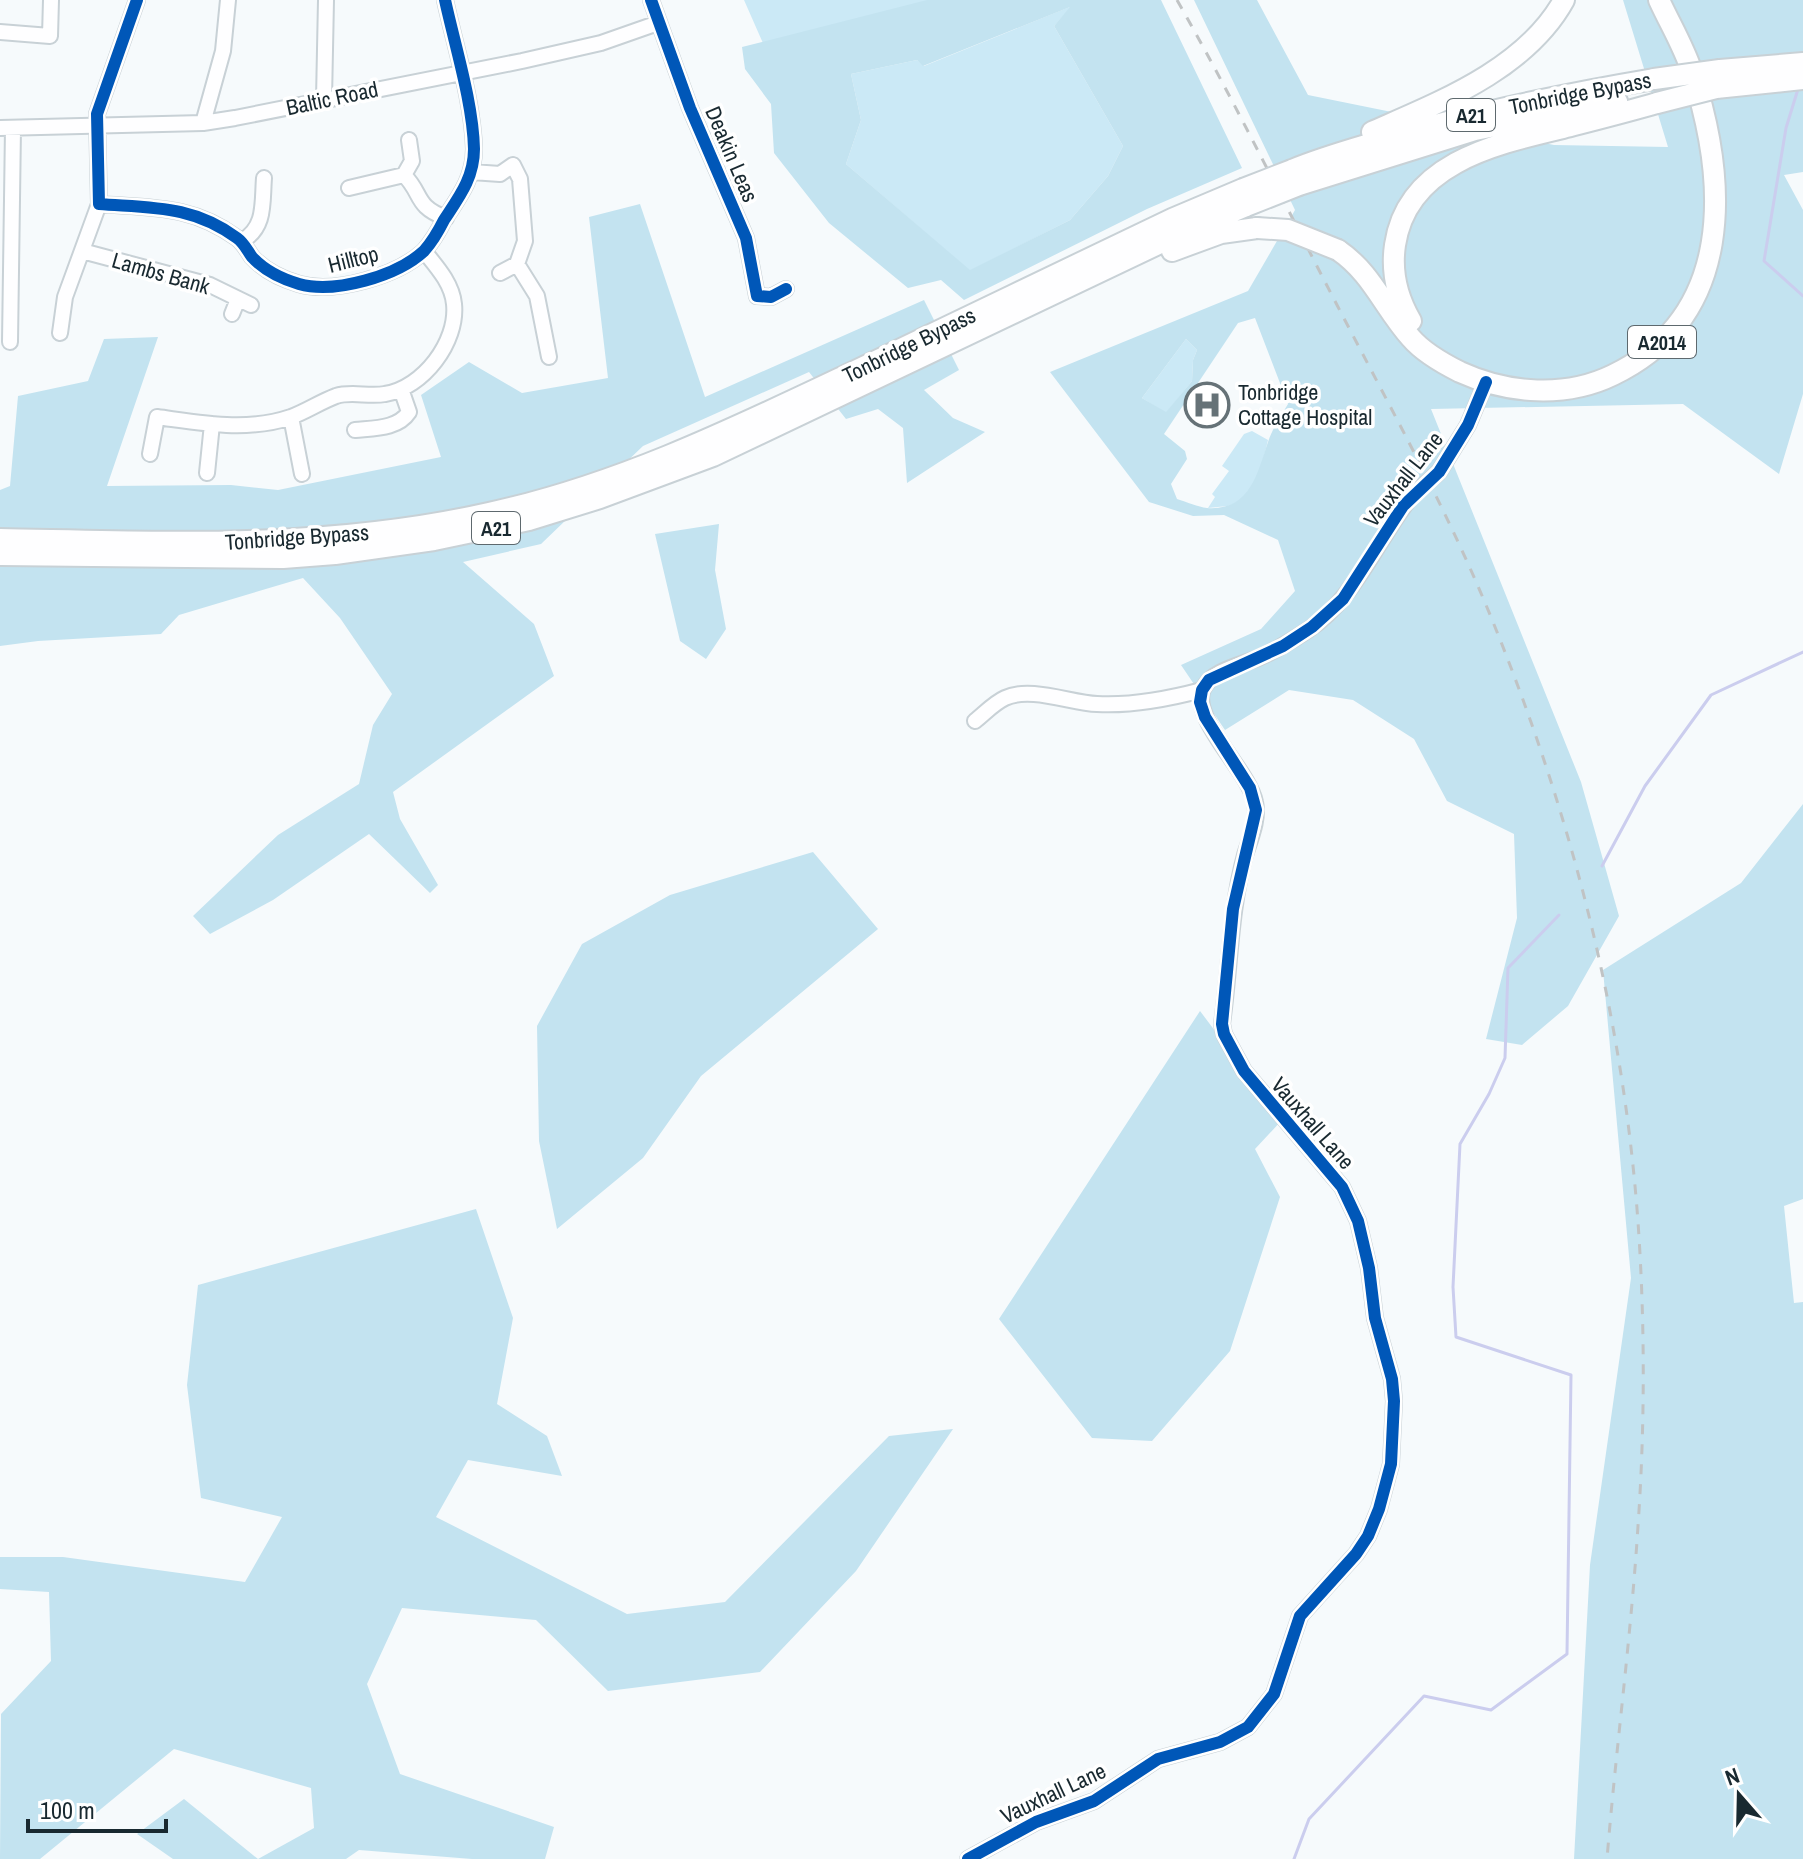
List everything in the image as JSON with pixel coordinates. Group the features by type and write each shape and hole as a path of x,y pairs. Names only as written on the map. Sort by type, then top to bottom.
{"highway":[{"path":"1296,174 1499,67 1535,37 1564,0"},
{"name":"A2014","path":"1486,382 1523,390 1543,390 1587,384 1608,377 1636,363 1657,347 1674,331 1697,295 1708,263 1714,227 1715,191 1709,143 1691,69 1659,0"},
{"name":"Tonbridge Bypass","path":"0,555 283,558 379,549 487,530 600,498 713,456 1177,235 1244,197 1410,131 1562,95 1656,92 1720,82 1803,63"},
{"name":"Tonbridge Bypass","path":"1720,82 1803,79"},
{"path":"1437,357 1409,318 1393,272 1401,222 1420,191 1449,166 1486,149 1656,92"},
{"name":"Tonbridge Bypass","path":"0,539 235,543 296,541 431,525 526,505 625,473 709,440 1172,219 1244,197"},
{"path":"976,331 1221,233 1257,228 1288,230 1338,250 1366,274 1411,339 1422,349 1459,372 1486,382"}],"street":[{"path":"0,32 50,36 51,0"},
{"path":"60,333 65,297 99,204 95,125 137,0"},
{"path":"203,123 223,51 228,0"},
{"path":"324,99 326,0"},
{"name":"Hilltop","path":"99,204 190,213 213,221 242,241 253,257 270,272 300,285 326,288 380,277 424,251 446,227 472,172 474,149 471,118 445,0"},
{"name":"Deakin Leas","path":"651,0 690,108 746,238 757,312"},
{"name":"Baltic Road","path":"6,128 203,123 601,43 658,23"},
{"path":"6,128 10,342"},
{"path":"349,188 404,175 412,161 409,140"},
{"path":"472,172 500,174 518,160 525,241 517,264 500,273"},
{"path":"404,175 421,204 446,227"},
{"path":"242,241 252,235 261,220 264,178"},
{"name":"Lambs Bank","path":"82,251 210,285 245,302 232,314"},
{"path":"150,454 157,412 212,424 257,425 291,417 338,395 385,394 401,389 433,366 448,341 454,304 446,280 424,251"},
{"path":"517,264 537,296 549,357"},
{"path":"757,296 771,297 786,289"},
{"name":"Vauxhall Lane","path":"968,1859 1036,1822 1094,1801 1158,1759 1220,1742 1248,1727 1274,1694 1300,1616 1356,1554 1368,1536 1379,1509 1391,1464 1392,1379 1375,1318 1366,1254 1350,1200 1255,1086 1224,1034 1222,1024 1233,909 1256,810 1250,788 1205,717 1200,702 1202,690 1217,675 1283,646 1332,611 1343,599 1387,528 1411,497 1439,472 1468,425 1486,382"},
{"path":"355,430 404,421 409,412 401,389"},
{"path":"291,417 302,474"},
{"path":"207,473 212,424"},
{"path":"975,721 1003,698 1015,694 1096,704 1163,700 1202,690"}],"shaded area":[{"path":"744,0 993,0 766,50"},
{"path":"927,0 1161,0 1242,168 1147,209 964,300 941,280 908,288 829,223 774,153 771,104 745,69 742,47","holes":["1070,7 1054,26 1123,146 1108,176 1070,220 970,270 846,164 861,120 851,74 917,60 923,66"]},
{"path":"1194,0 1257,0 1308,95 1554,145 1668,147 1623,0 1803,0 1803,172 1784,175 1803,210 1803,394 1779,474 1683,404 1431,409 1581,782 1619,916 1568,1006 1522,1045 1486,1039 1517,918 1514,834 1447,801 1414,739 1353,700 1289,690 1225,730 1181,665 1261,629 1295,591 1278,540 1224,515 1193,516 1149,502 1050,372 1248,291 1295,210","holes":["1255,318 1288,404 1272,432 1255,478 1242,497 1222,507 1207,508 1177,499 1171,484 1187,459 1185,451 1164,434 1238,323","1186,339 1197,350 1192,381 1166,412 1142,398"]},
{"path":"1072,6 1054,26 1123,146 1108,176 1070,220 970,271 846,164 861,120 851,74 917,60 924,66"},
{"path":"640,204 705,397 924,300 959,370 924,390 953,418 985,432 907,483 903,428 878,409 846,419 809,372 643,446 541,544 463,562 534,624 554,676 393,792 400,819 438,885 430,893 369,834 273,900 210,934 193,916 278,835 359,784 373,725 392,694 340,618 303,578 179,615 161,634 0,646 0,490 10,486 18,396 88,381 104,339 158,337 107,486 231,485 278,490 441,457 421,395 469,362 522,393 608,378 589,217"},
{"path":"1186,339 1197,350 1192,381 1166,413 1142,398"},
{"path":"1252,431 1268,440 1260,469 1250,488 1237,502 1208,508 1215,497 1212,494 1229,471 1222,466 1244,434"},
{"path":"719,524 715,570 726,629 706,659 680,641 655,534"},
{"path":"1803,804 1803,1199 1784,1206 1794,1303 1803,1302 1803,1859 1574,1859 1590,1565 1631,1278 1603,970 1741,883"},
{"path":"813,852 878,929 701,1076 643,1158 557,1229 539,1141 537,1026 582,944 670,895"},
{"path":"1200,1011 1282,1120 1255,1149 1280,1197 1230,1351 1152,1441 1092,1438 999,1319"},
{"path":"476,1209 513,1318 497,1404 547,1436 562,1476 468,1460 436,1517 627,1614 725,1602 889,1436 953,1429 856,1571 760,1672 608,1691 536,1620 402,1608 367,1684 400,1774 554,1827 545,1859 472,1859 359,1850 346,1859 258,1859 314,1828 311,1788 174,1749 40,1859 0,1859 1,1714 51,1661 49,1592 0,1589 0,1557 63,1557 245,1582 282,1517 201,1498 187,1385 198,1285"},
{"path":"184,1799 258,1859 173,1859 137,1834"}],"waterway":[{"path":"1798,89 1786,128 1764,261 1803,296"},
{"path":"1602,866 1645,786 1711,695 1803,652"},
{"path":"1294,1859 1309,1819 1424,1696 1491,1710 1567,1654 1571,1375 1456,1337 1453,1287 1460,1144 1489,1094 1505,1058 1508,968 1559,915"}],"railway":[{"path":"1177,0 1419,462 1476,581 1521,694 1546,768 1589,916 1620,1068 1631,1145 1643,1336 1638,1526 1607,1859"}],"cycle path":[{"path":"137,0 97,114 99,204 171,210 204,219 237,238 257,262 274,274 299,284 330,287 382,275 424,251 468,178 473,159 473,131 445,0"},
{"path":"651,0 690,108 746,238 757,296 771,297 786,289"},
{"path":"968,1859 1036,1822 1094,1801 1158,1759 1220,1742 1248,1727 1274,1694 1300,1616 1356,1554 1368,1536 1379,1509 1391,1464 1394,1401 1358,1221 1342,1187 1244,1071 1224,1034 1222,1024 1233,909 1256,810 1250,788 1205,717 1200,702 1202,690 1209,680 1283,646 1312,627 1343,599 1403,506 1439,472 1468,425 1486,382"}],"place":[{"name":"Tonbridge Cottage Hospital","path":"1207,405"}]}
